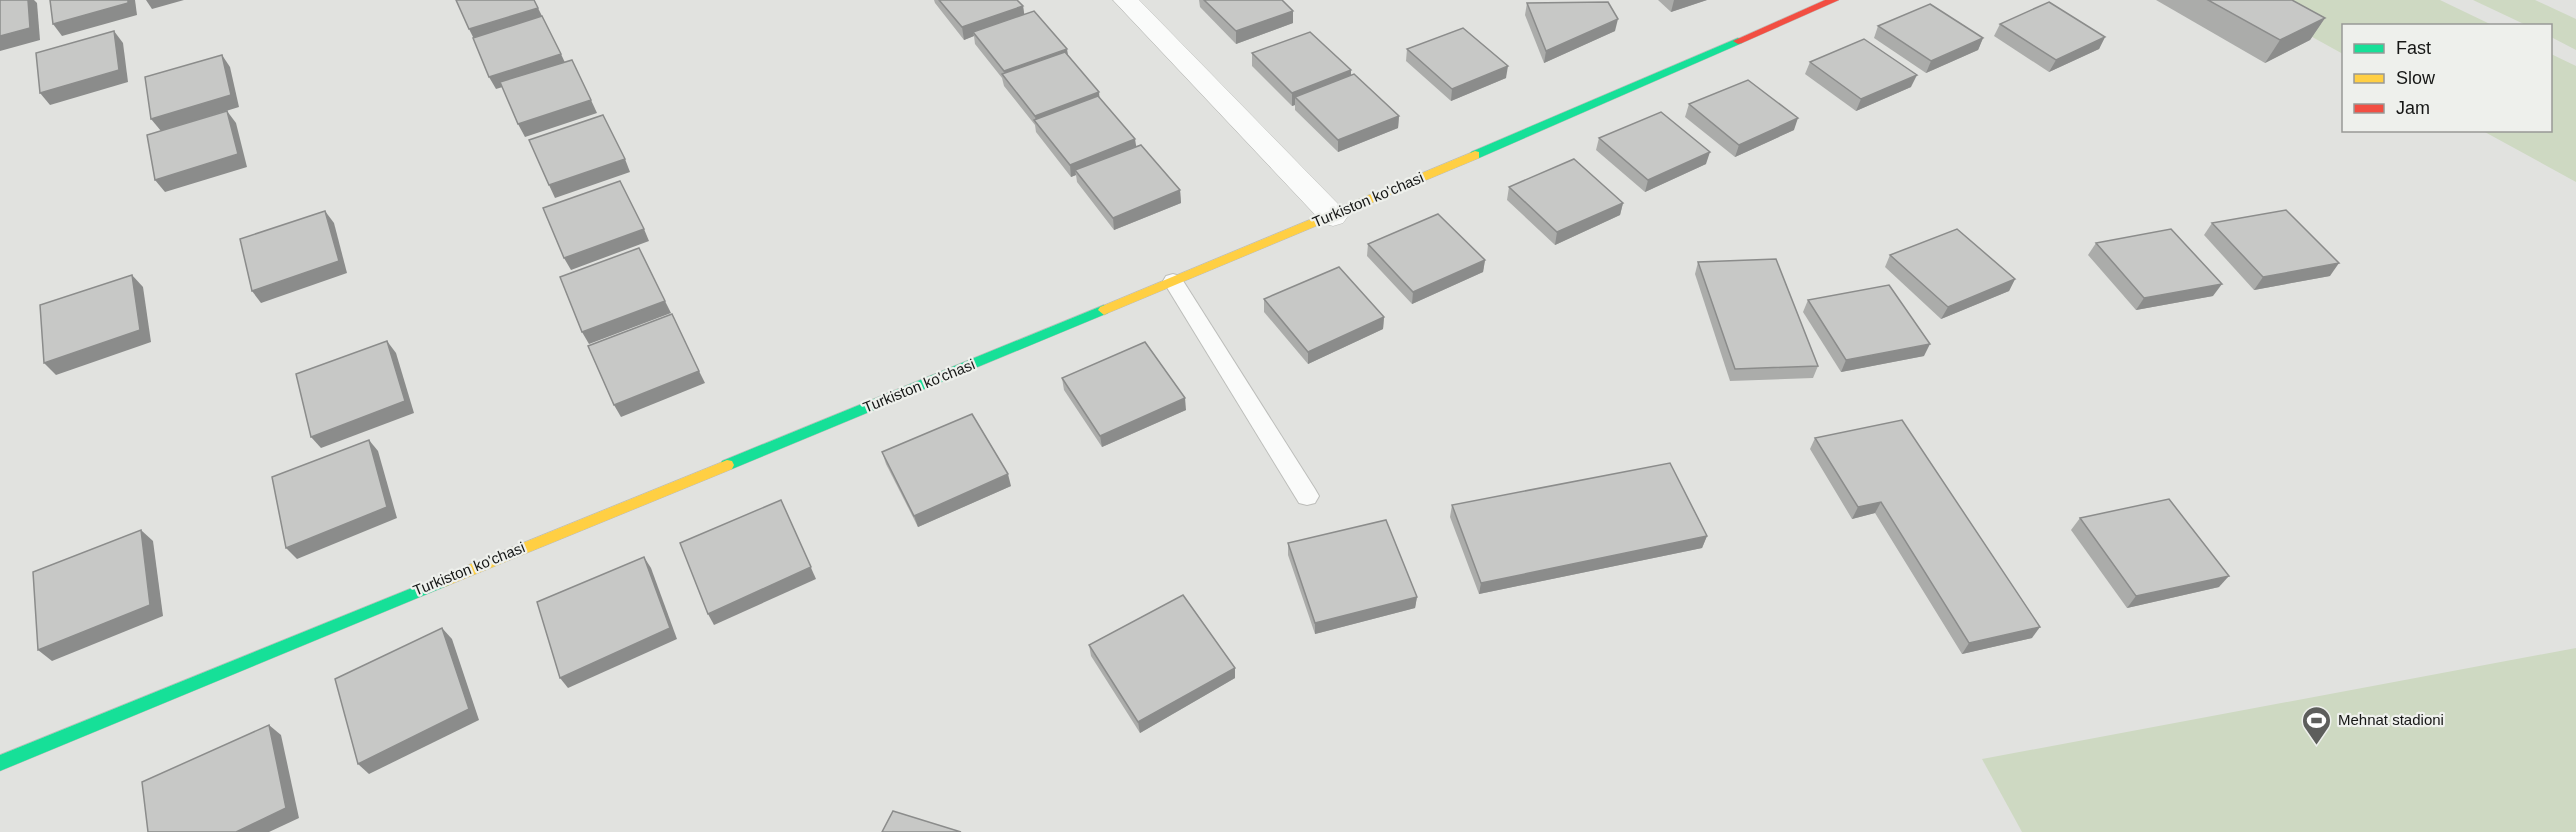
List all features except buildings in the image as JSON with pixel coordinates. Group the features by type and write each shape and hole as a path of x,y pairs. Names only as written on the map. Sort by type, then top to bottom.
{"street":[{"path":"1125,0 1333,216"},
{"name":"Turkiston ko'chasi","path":"0,763 1333,216 1834,0"}],"lane":[{"path":"1173,281 1307,496"}],"green space":[{"path":"2255,0 2440,0 2490,24 2342,24 2342,53 2251,3"},
{"path":"2473,0 2535,0 2576,19 2576,50 2552,38 2552,24 2524,24"},
{"path":"2552,54 2576,66 2576,182 2485,132 2552,132"},
{"name":"Mehnat stadioni","path":"2576,648 2576,832 2022,832 1982,759"}],"traffic: fast":[{"path":"1475,155 1738,41"},
{"path":"727,465 1104,310"},
{"path":"0,763 444,581"}],"traffic: slow":[{"path":"1104,310 1475,155"},
{"path":"444,581 727,465"}],"traffic: jam":[{"path":"1738,41 1834,0"}],"place":[{"name":"Mehnat stadioni","path":"2317,746"}]}
